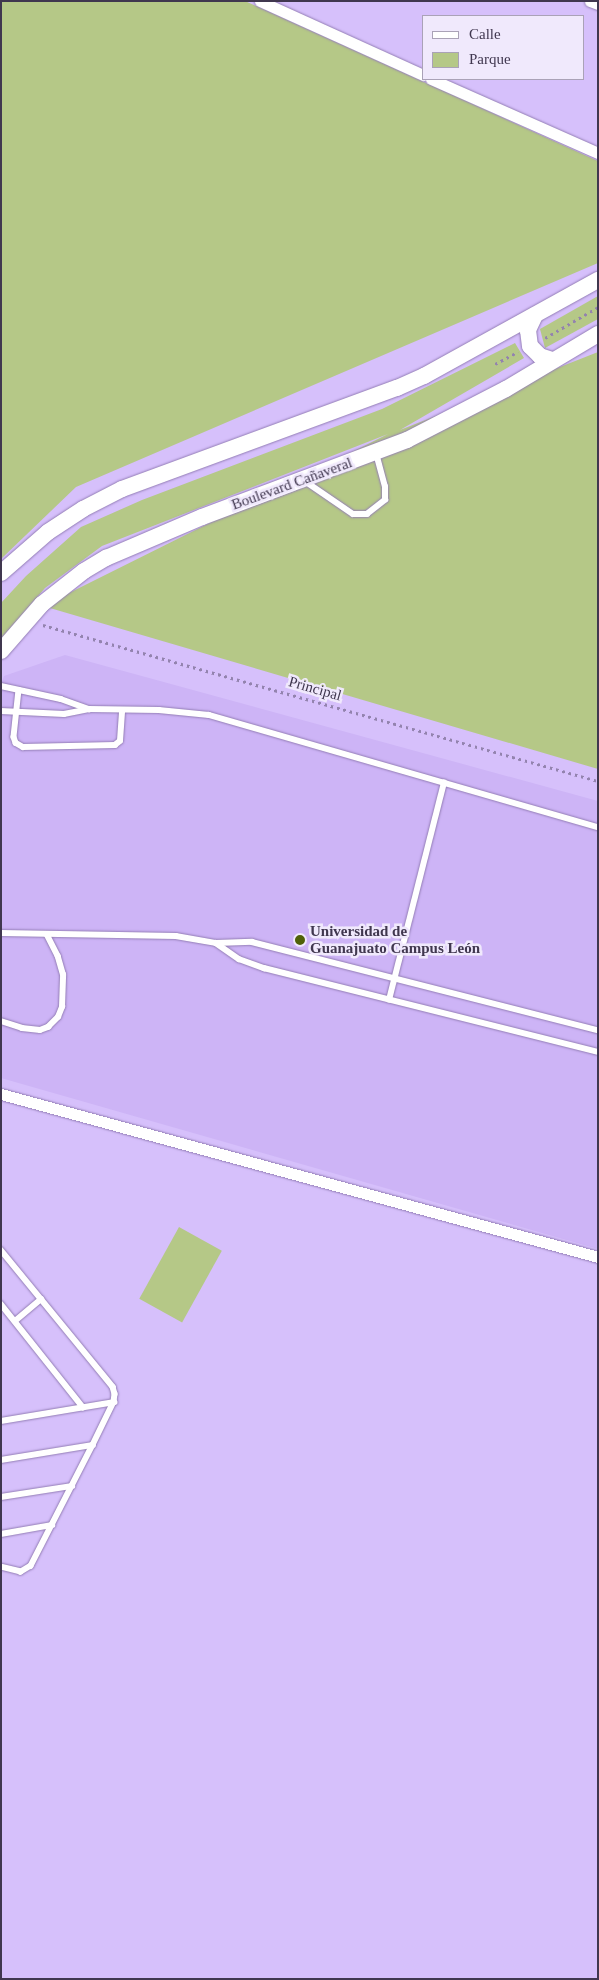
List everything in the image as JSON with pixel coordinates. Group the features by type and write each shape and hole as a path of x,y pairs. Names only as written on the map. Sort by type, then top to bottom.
{"street":[{"path":"260,1 422,75"},
{"path":"590,1 598,4"},
{"path":"433,80 598,153"},
{"path":"1,573 48,532 83,508 122,489 397,388 598,280"},
{"path":"534,315 528,330 530,346 540,356 552,360"},
{"name":"Boulevard Cañaveral","path":"1,651 27,620 70,582 106,558 202,517 375,453 460,414 598,334"},
{"path":"1,1094 598,1257"}],"lane":[{"path":"303,480 353,514 368,514 385,500 385,487 375,453"},
{"path":"1,686 61,699 88,709"},
{"path":"19,690 14,737 16,743 23,747 115,745 120,741 122,711"},
{"path":"1,711 64,714 88,709 177,711 209,715 598,827"},
{"path":"390,1000 444,784"},
{"path":"1,932 47,935 176,936 216,942 252,942 598,1030"},
{"path":"1,1021 22,1028 40,1030 48,1028 58,1017 62,1007 63,975 58,957 47,935"},
{"path":"216,942 239,959 264,968 598,1052"},
{"path":"1,1250 113,1387 115,1394 114,1402 93,1445 28,1569 21,1572 1,1568"},
{"path":"15,1321 41,1299"},
{"path":"1,1304 83,1407"},
{"path":"1,1421 114,1402"},
{"path":"1,1460 93,1445"},
{"path":"1,1497 72,1486"},
{"path":"1,1534 52,1525"}],"path":[{"path":"496,364 598,307"},
{"name":"Principal","path":"27,620 598,781"}],"shaded area":[{"name":"Universidad de Guanajuato Campus León","path":"65,655 598,801 598,1249 1,1078 1,684 4,676"}],"green space":[{"path":"1,1 245,1 598,161 598,263 76,487 1,559"},
{"path":"598,296 598,319 545,348 540,329"},
{"path":"515,343 524,358 400,430 598,352 598,769 43,606 388,434 102,546 45,588 1,639 1,603 26,576 81,527 142,500 382,409"},
{"path":"179,1227 222,1251 182,1322 139,1299"}],"place":[{"name":"Universidad de Guanajuato Campus León","path":"300,940"}]}
